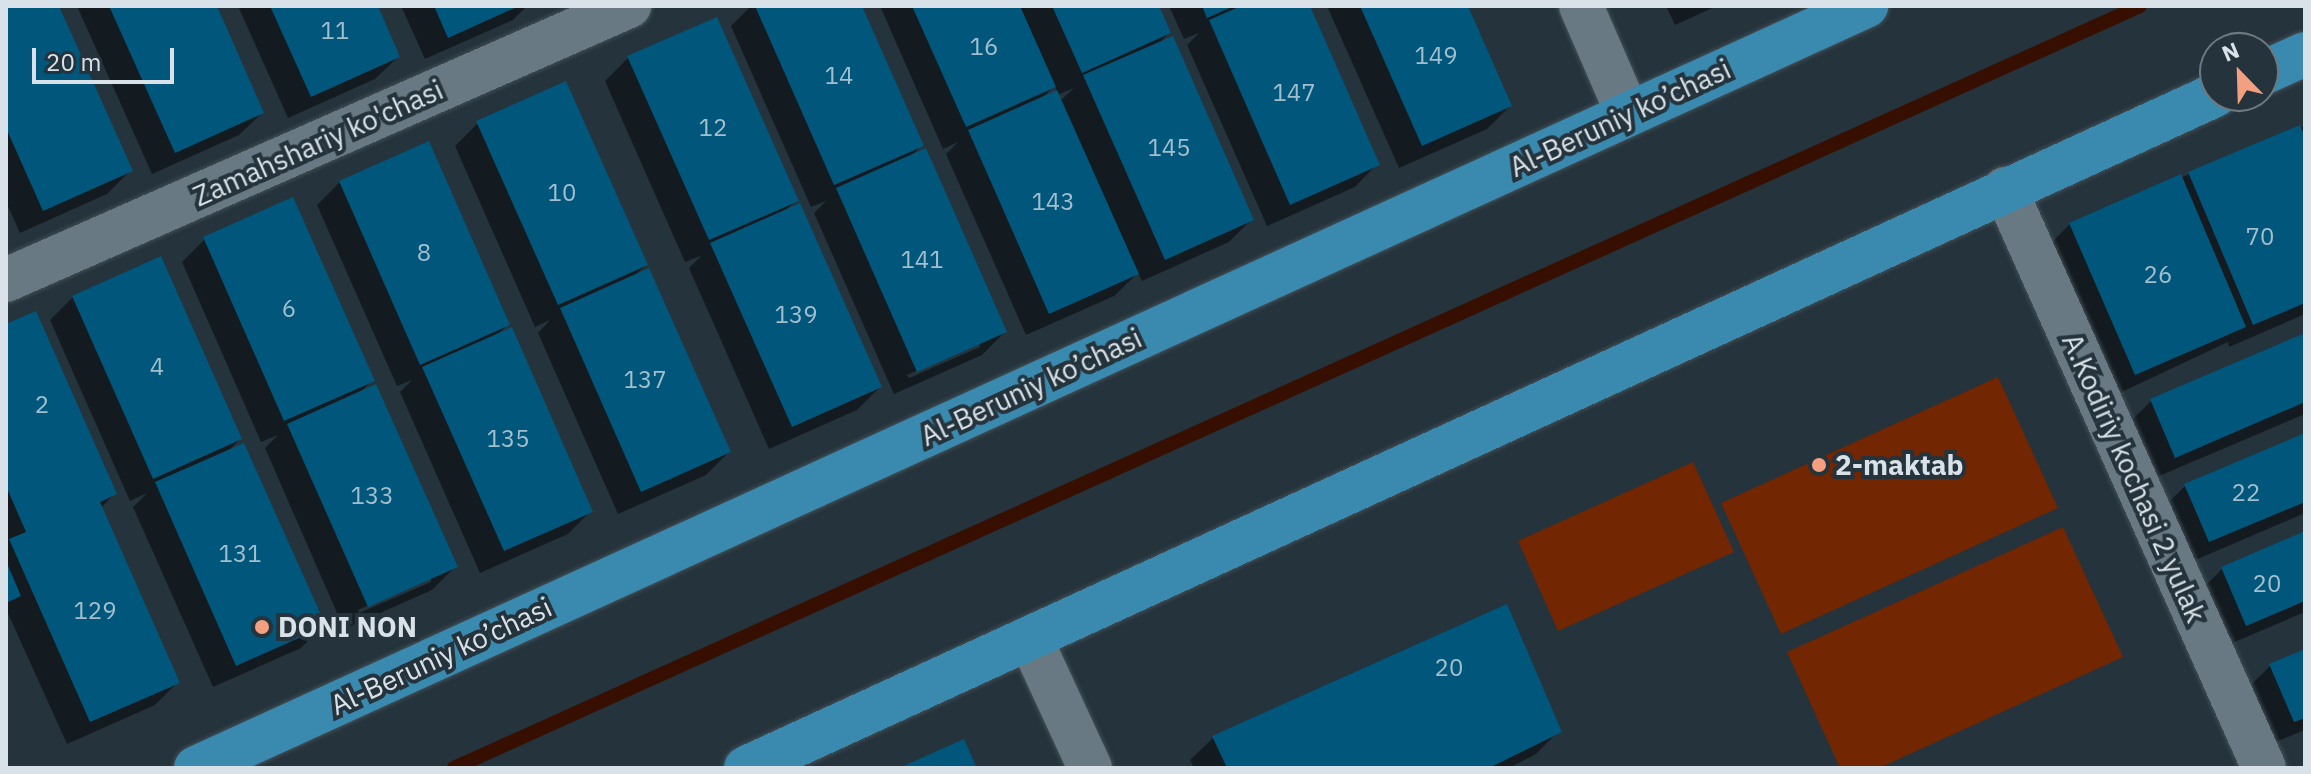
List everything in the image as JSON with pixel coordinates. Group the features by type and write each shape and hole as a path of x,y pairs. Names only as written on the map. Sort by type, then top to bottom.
{"main road":[{"name":"Al-Beruniy ko’chasi","path":"196,768 1866,6"},
{"path":"2279,66 2305,54"},
{"path":"746,768 2199,102"}],"street":[{"name":"Zamahshariy ko'chasi","path":"6,280 629,6"},
{"path":"1581,6 1628,114"},
{"name":"A.Kodiriy kochasi 2 yulak","path":"2005,189 2264,768"},
{"path":"1030,638 1090,768"}],"shaded area":[{"path":"1998,377 2058,508 1781,634 1721,503"},
{"path":"1693,462 1734,552 1558,631 1518,541"},
{"path":"2063,527 2123,657 1879,768 1840,768 1787,652"}],"building":[{"path":"59,6 133,171 43,211 6,128 6,8"},
{"path":"109,6 217,6 264,113 175,153"},
{"path":"270,6 378,6 400,57 311,97"},
{"path":"434,6 519,6 448,38"},
{"path":"755,6 862,6 924,146 834,185"},
{"path":"912,6 1020,6 1056,87 966,127"},
{"path":"1052,6 1159,6 1171,33 1082,73"},
{"path":"1202,6 1234,6 1207,18"},
{"path":"1241,6 1310,6 1380,165 1290,205 1209,20"},
{"path":"1360,6 1468,6 1512,106 1422,146"},
{"path":"717,17 799,201 709,240 627,56"},
{"path":"1173,36 1254,220 1165,260 1083,75"},
{"path":"566,81 648,265 558,305 476,121"},
{"path":"1057,90 1139,274 1049,314 968,130"},
{"path":"2300,125 2305,137 2305,303 2253,325 2188,172"},
{"path":"429,141 510,325 420,365 339,181"},
{"path":"926,148 1007,332 917,372 836,188"},
{"path":"2181,174 2246,327 2135,375 2069,223"},
{"path":"293,197 375,381 284,421 203,237"},
{"path":"800,203 882,387 792,427 710,243"},
{"path":"161,256 242,439 153,479 72,296"},
{"path":"649,268 731,452 641,492 560,308"},
{"path":"36,311 117,494 100,502 180,683 90,722 9,539 26,532 6,486 6,324"},
{"path":"512,327 593,512 504,551 422,367"},
{"path":"2305,333 2305,402 2175,458 2150,399"},
{"path":"376,384 458,567 368,607 287,424"},
{"path":"2305,433 2305,502 2209,542 2184,484"},
{"path":"244,443 326,626 236,666 155,482"},
{"path":"2305,531 2305,601 2246,626 2221,567"},
{"path":"6,561 21,596 6,603"},
{"path":"1507,604 1562,732 1489,768 1227,768 1212,736"},
{"path":"2305,649 2305,718 2294,722 2269,664"},
{"path":"964,739 977,768 899,768"}],"waterway":[{"path":"454,768 2140,6"}],"place":[{"name":"2-maktab","path":"1819,465"},
{"name":"DONI NON","path":"262,627"}]}
